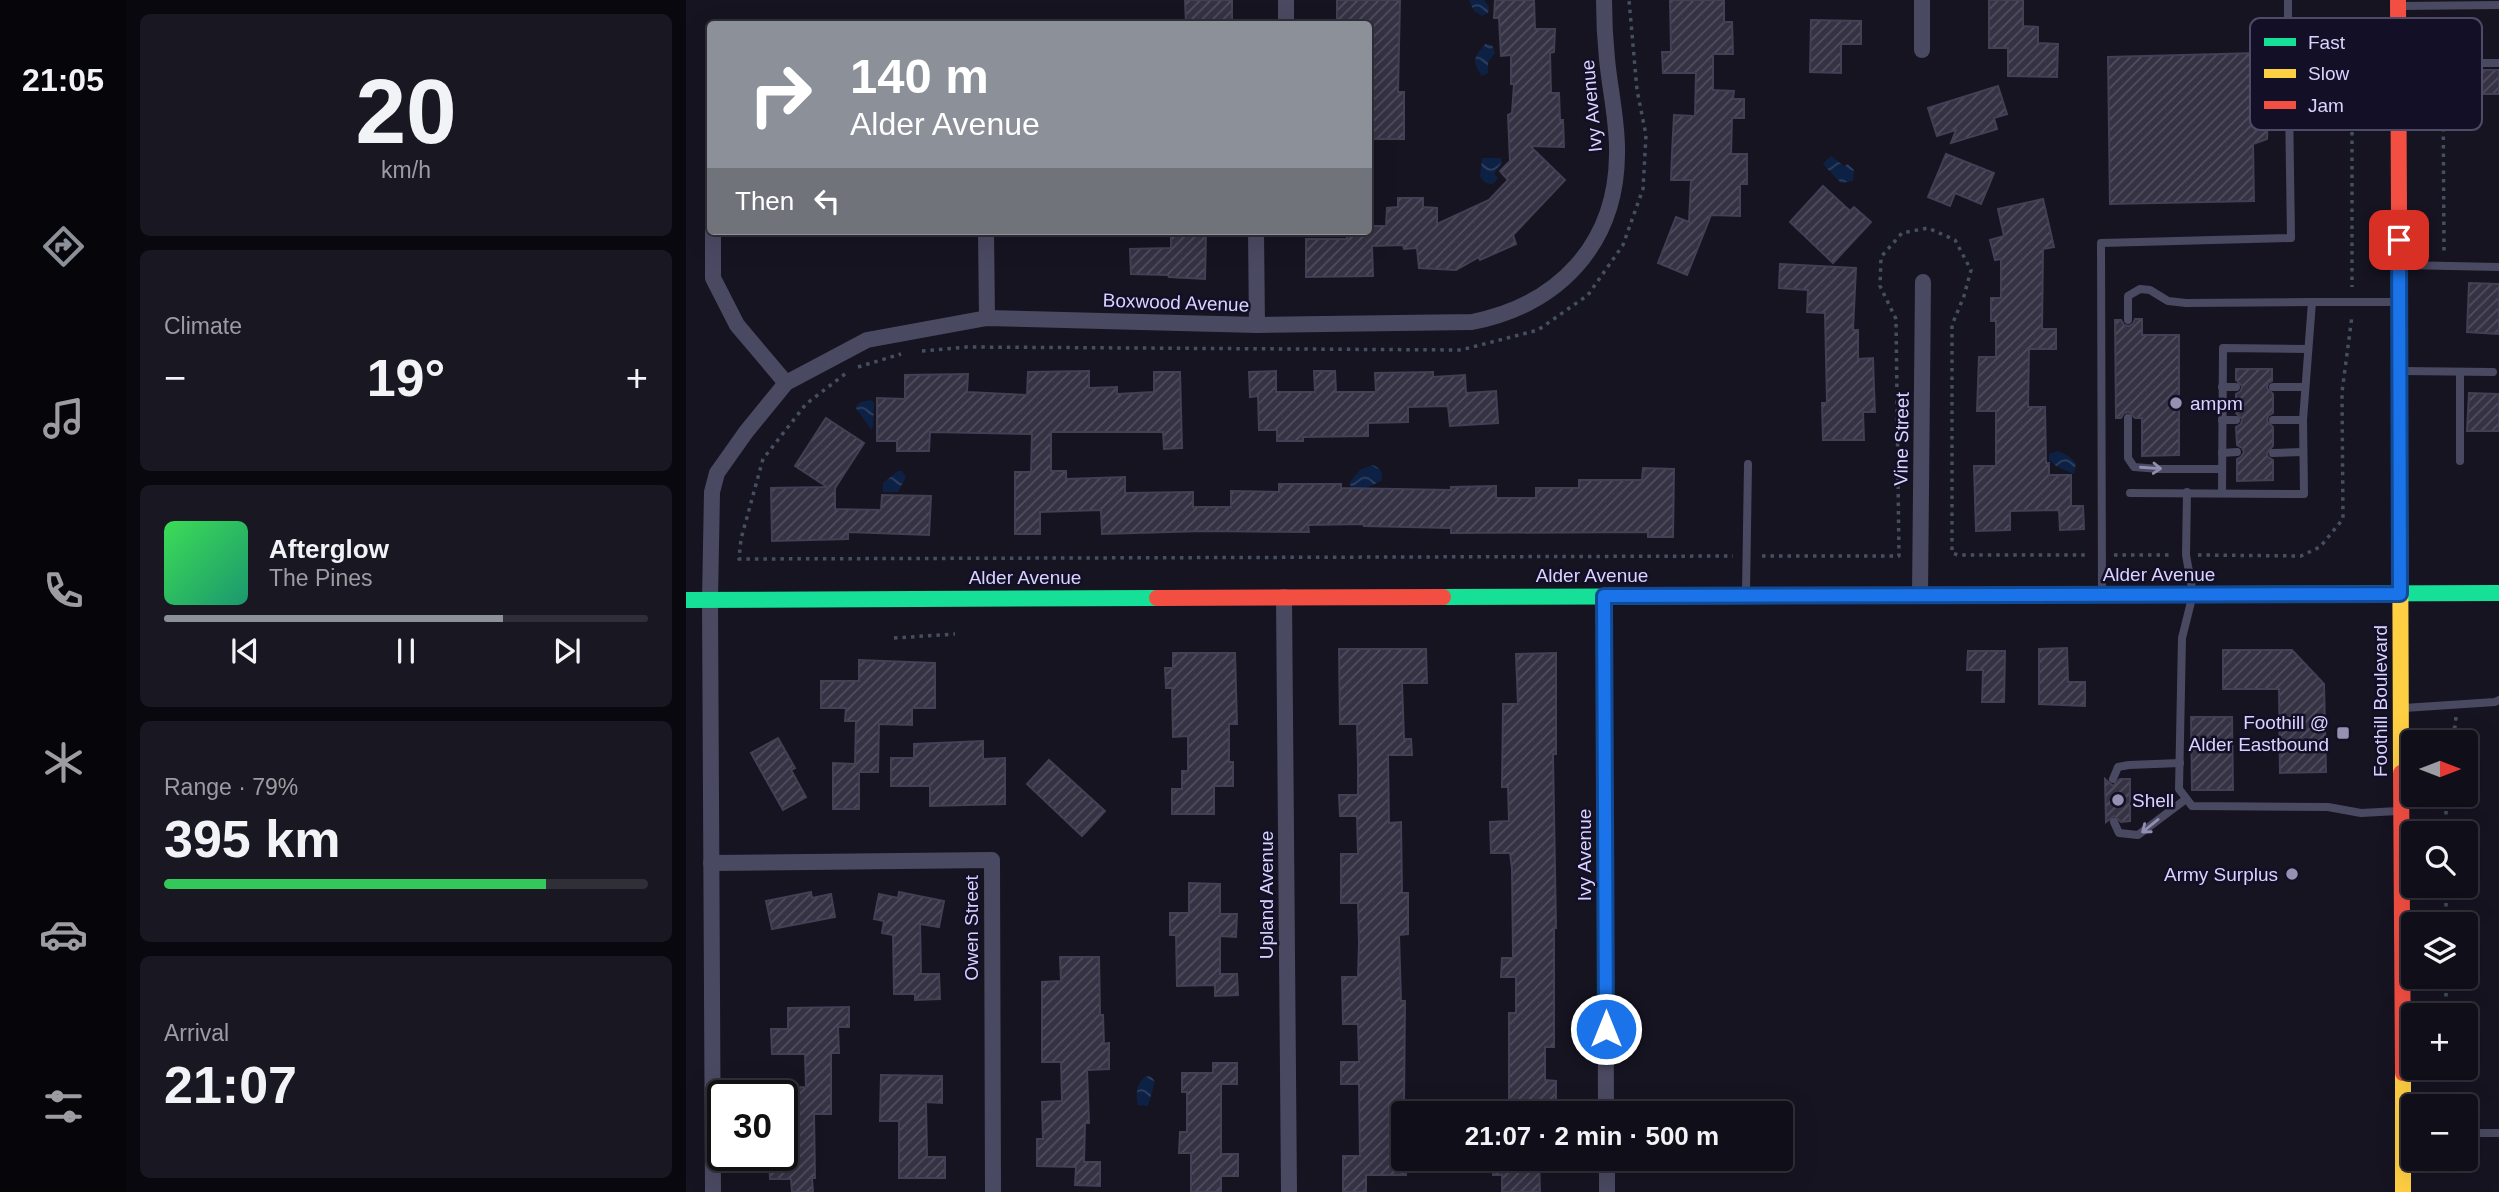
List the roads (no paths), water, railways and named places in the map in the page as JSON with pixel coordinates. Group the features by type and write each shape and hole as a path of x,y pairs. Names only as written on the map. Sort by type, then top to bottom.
{"main road":[{"name":"Foothill Boulevard","path":"2398,130 2401,811 2407,1094"},
{"name":"Alder Avenue","path":"686,600 2499,593"},
{"name":"Foothill Boulevard","path":"2403,1192 2405,1171"}],"street":[{"path":"1286,0 1286,21"},
{"name":"Ivy Avenue","path":"1566,279 1596,238 1613,195 1617,156 1604,0"},
{"path":"1922,0 1922,50"},
{"path":"713,235 713,278 737,325 786,383 717,473 712,492 710,600 713,1192"},
{"path":"986,235 987,317"},
{"path":"1256,235 1257,326"},
{"name":"Boxwood Avenue","path":"786,383 867,340 987,317 1257,326 1472,322 1499,317 1527,305 1566,279"},
{"name":"Vine Street","path":"1920,595 1923,282"},
{"name":"Ivy Avenue","path":"1604,596 1606,1101"},
{"name":"Upland Avenue","path":"1284,597 1289,1192"},
{"name":"Owen Street","path":"712,863 992,860 993,1192"},
{"path":"1606,1171 1607,1192"}],"lane":[{"path":"2288,0 2288,18"},
{"path":"2398,3 2499,5"},
{"path":"2102,595 2101,243 2291,238 2289,130"},
{"path":"2399,265 2499,267"},
{"path":"2128,320 2128,296 2140,289 2150,290 2168,301 2186,303 2399,302"},
{"path":"2130,493 2304,494 2302,420 2312,302"},
{"path":"2222,493 2223,348 2307,349"},
{"path":"2400,370 2493,372"},
{"path":"2459,372 2460,461"},
{"path":"2222,387 2236,387"},
{"path":"2273,387 2305,387"},
{"path":"2128,418 2128,458 2134,467 2222,469"},
{"path":"2222,420 2236,420"},
{"path":"2273,420 2302,420"},
{"path":"2222,453 2237,452"},
{"path":"2273,453 2302,452"},
{"path":"1746,596 1748,464"},
{"path":"2187,492 2186,555 2193,594 2182,638 2179,789 2192,806 2328,807 2361,813 2401,811"},
{"path":"2401,708 2495,702 2499,699"},
{"path":"2113,779 2118,767 2180,763"},
{"path":"2114,822 2119,833 2138,835 2186,799"},
{"path":"2478,1133 2499,1133"}],"water":[{"path":"1469,0 1484,0 1489,7 1488,13 1482,16 1474,11"},
{"path":"1485,44 1492,45 1495,53 1488,62 1488,73 1482,76 1475,59"},
{"path":"1831,156 1854,170 1853,181 1841,183 1823,164"},
{"path":"1482,158 1501,158 1502,162 1494,174 1498,178 1493,184 1486,183 1480,177"},
{"path":"871,400 874,403 871,429 855,407 861,402"},
{"path":"2058,451 2076,463 2074,474 2049,460 2049,454"},
{"path":"1372,465 1381,471 1381,481 1358,492 1351,490 1350,482 1360,470"},
{"path":"898,471 902,471 906,477 898,492 883,492 883,483"},
{"path":"1146,1076 1155,1081 1148,1106 1138,1105 1138,1089"}],"place":[{"name":"ampm","path":"2176,403"},
{"name":"Foothill @ Alder Eastbound","path":"2343,733"},
{"name":"Shell","path":"2118,800"},
{"name":"Army Surplus","path":"2292,874"}]}
